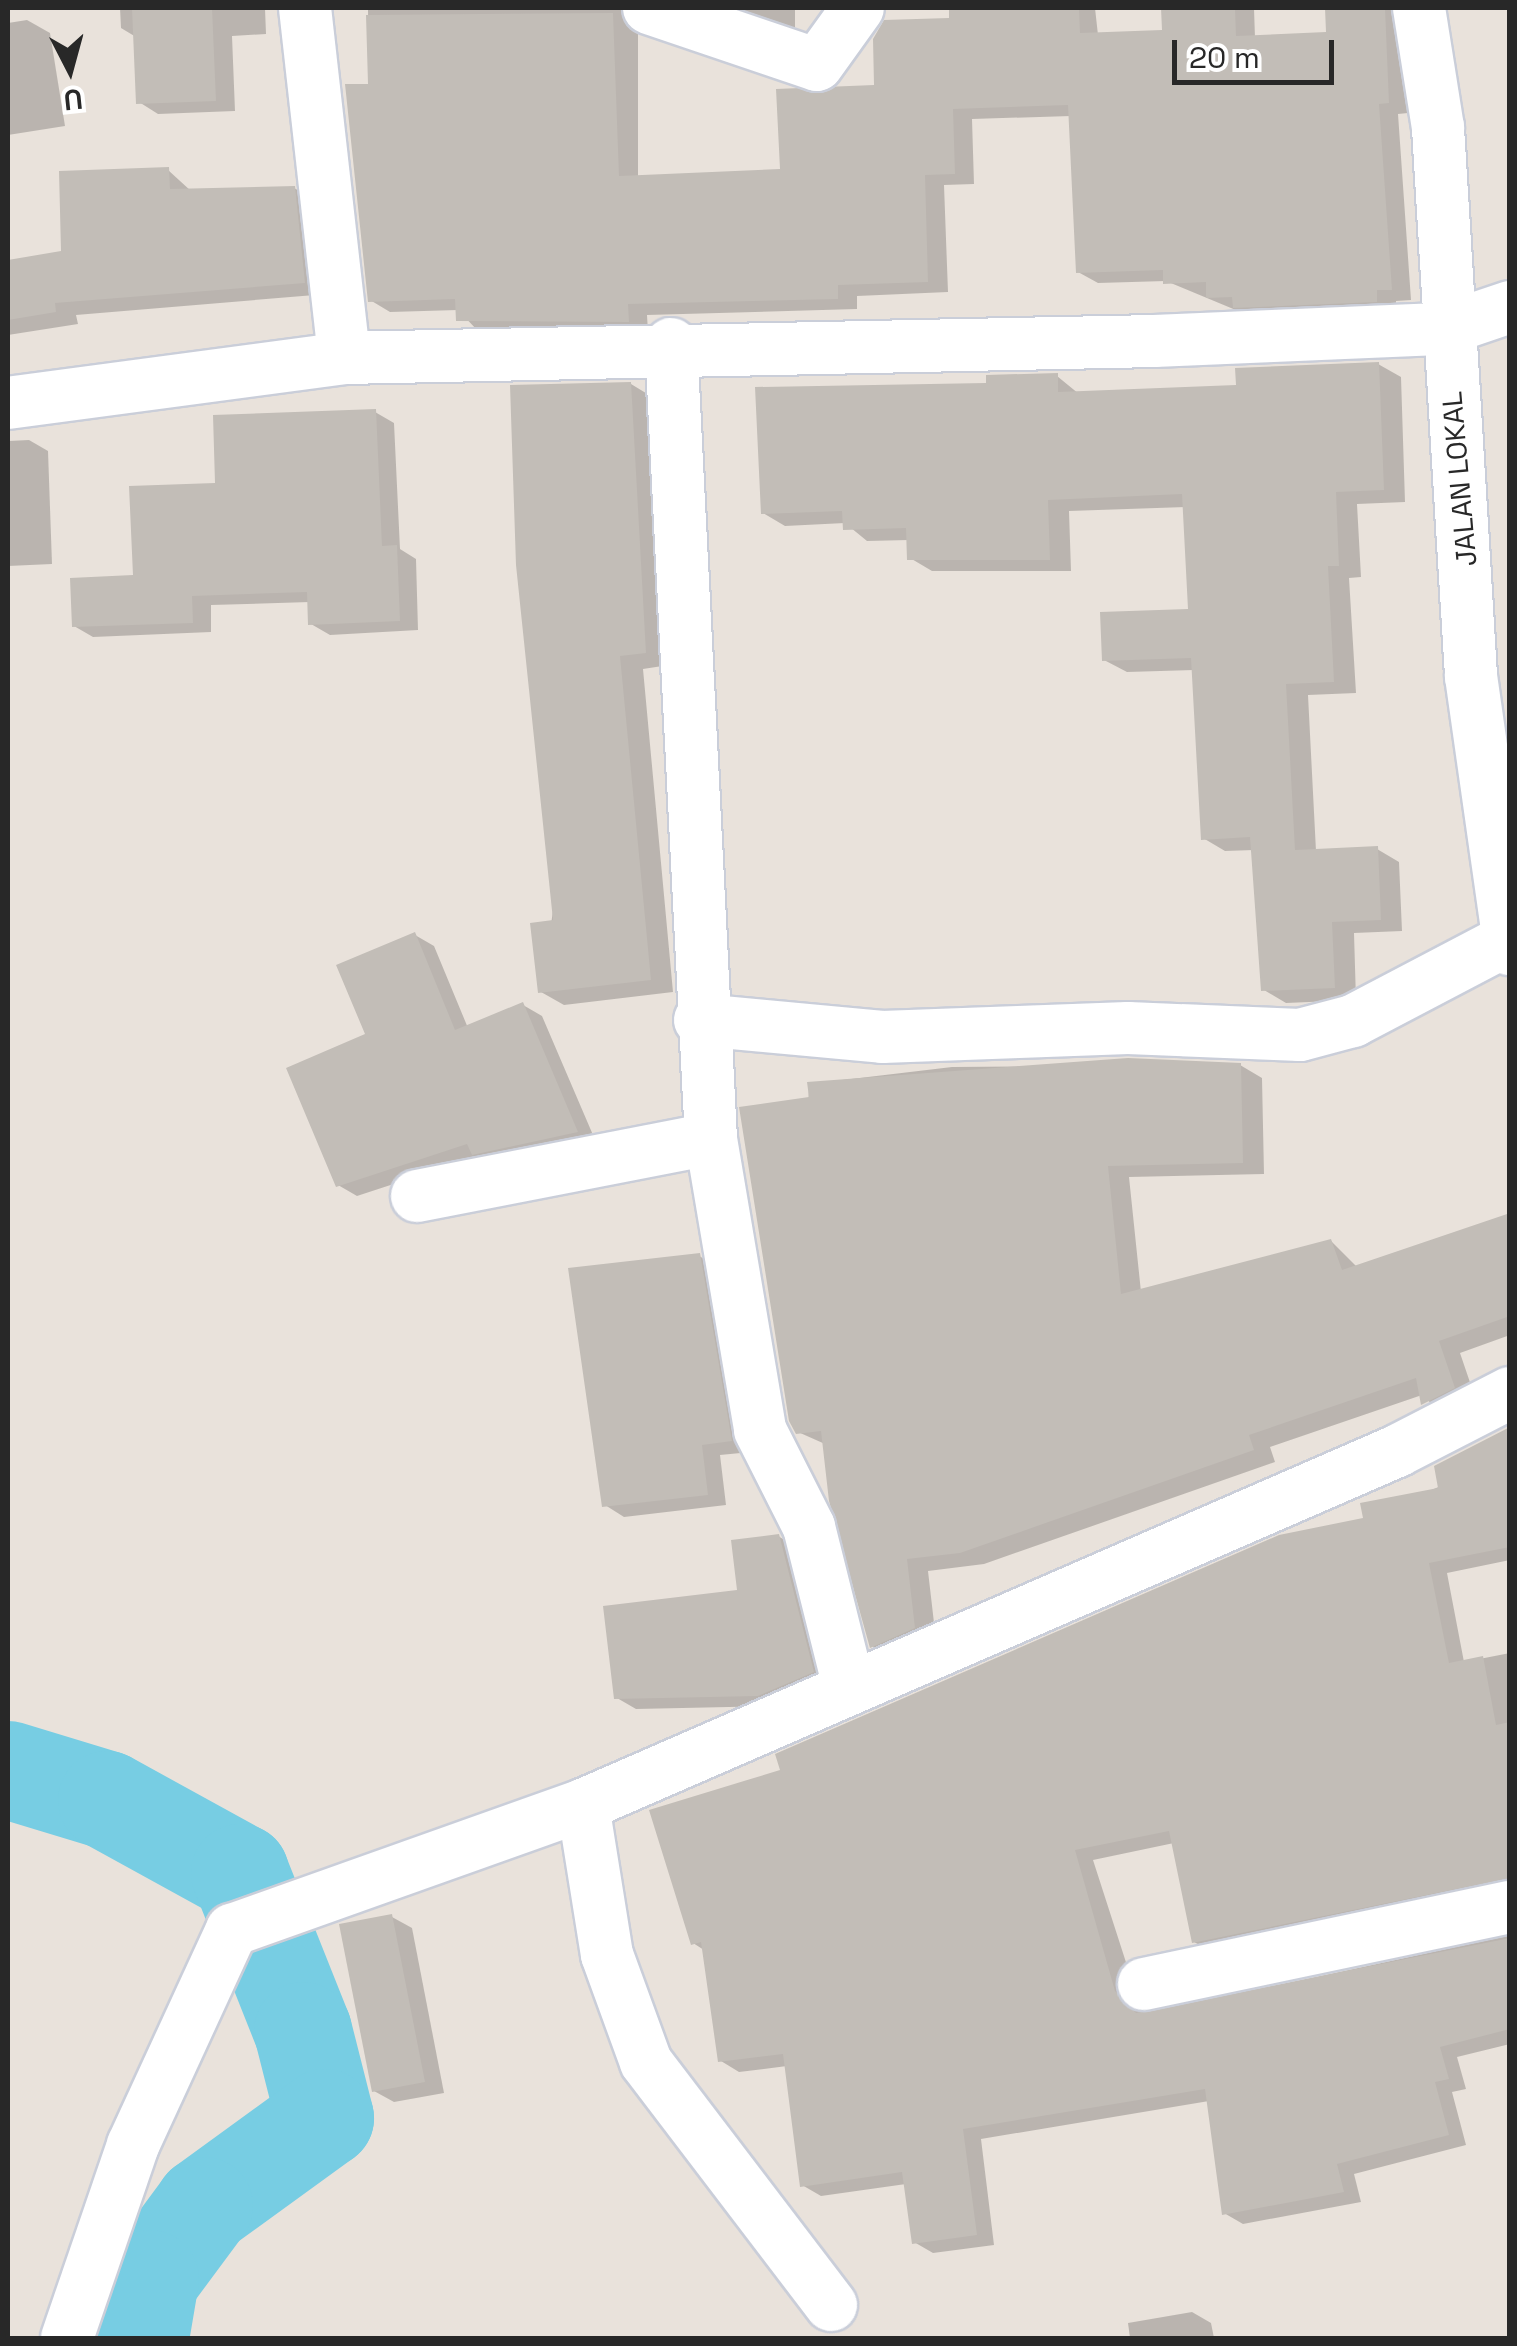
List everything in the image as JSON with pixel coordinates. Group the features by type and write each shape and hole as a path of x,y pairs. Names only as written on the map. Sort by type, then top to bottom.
{"street":[{"path":"319,8 344,358"},
{"path":"649,8 817,65 858,8"},
{"name":"JALAN LOKAL","path":"1419,8 1438,128 1445,328 1488,511 1471,676 1498,795 1508,944"},
{"path":"8,403 344,358 671,344 1445,328 1510,308"},
{"path":"671,344 700,1020 711,1139 760,1430 809,1527 849,1688"},
{"path":"700,1020 882,1038 1128,1028 1300,1035 1353,1022 1508,944"},
{"path":"417,1196 711,1139"},
{"path":"67,2338 133,2146 232,1930 583,1804 1510,1393"},
{"path":"583,1804 607,1955 646,2062 832,2305"},
{"path":"1144,1984 1510,1907"}],"building":[{"path":"132,8 212,8 216,101 136,104"},
{"path":"949,8 1079,8 1080,33 1162,30 1161,8 1235,8 1236,36 1326,32 1325,8 1385,8 1389,103 1379,104 1392,290 1377,290 1377,302 1233,308 1232,297 1206,298 1206,282 1163,284 1163,270 1076,273 1068,105 953,109 955,174 925,175 928,282 838,285 838,299 628,304 629,322 456,321 455,299 368,302 345,84 368,84 366,15 613,13 619,176 780,169 776,89 874,85 873,39 884,20 949,18"},
{"path":"169,167 170,189 295,186 305,283 55,303 56,312 8,320 8,260 61,251 59,171"},
{"path":"1379,362 1384,490 1336,492 1339,566 1328,566 1334,682 1286,684 1295,850 1378,846 1381,920 1332,922 1335,988 1261,991 1250,837 1201,840 1191,658 1102,661 1100,612 1188,609 1182,494 1048,500 1050,560 907,560 906,528 843,530 842,511 761,514 755,387 986,383 986,375 1058,373 1058,392 1236,385 1235,368"},
{"path":"631,382 646,653 620,656 651,980 538,993 530,923 553,920 516,565 510,385"},
{"path":"376,409 382,546 397,545 400,621 308,625 307,592 192,596 193,623 72,627 70,578 133,575 129,486 215,483 213,415"},
{"path":"415,932 455,1030 523,1002 578,1132 472,1155 467,1144 336,1187 286,1068 365,1034 336,965"},
{"path":"1128,1058 1241,1063 1243,1163 1108,1166 1121,1294 1331,1239 1342,1270 1510,1213 1510,1316 1439,1341 1455,1388 1421,1405 1416,1378 1249,1435 1254,1450 960,1553 907,1559 915,1628 870,1648 829,1501 821,1431 796,1434 789,1421 739,1107 809,1097 807,1082"},
{"path":"700,1253 732,1441 702,1445 708,1495 602,1507 568,1268"},
{"path":"1510,1427 1510,1547 1429,1563 1449,1663 1483,1656 1496,1725 1510,1722 1510,1878 1192,1943 1169,1831 1075,1850 1115,1991 1136,2013 1510,1938 1510,2029 1440,2047 1449,2079 1435,2082 1449,2135 1337,2164 1344,2192 1222,2215 1205,2089 963,2129 977,2235 912,2244 902,2172 800,2187 783,2054 718,2062 701,1942 691,1945 649,1810 780,1770 775,1754 1279,1535 1363,1518 1360,1503 1438,1488 1434,1466"},
{"path":"779,1534 814,1672 758,1696 614,1699 603,1606 737,1590 731,1540"},
{"path":"392,1914 425,2082 372,2092 339,1924"}],"waterway":[{"path":"8,1770 107,1800 240,1873 303,2031 325,2118 204,2206 150,2279 140,2338"}]}
